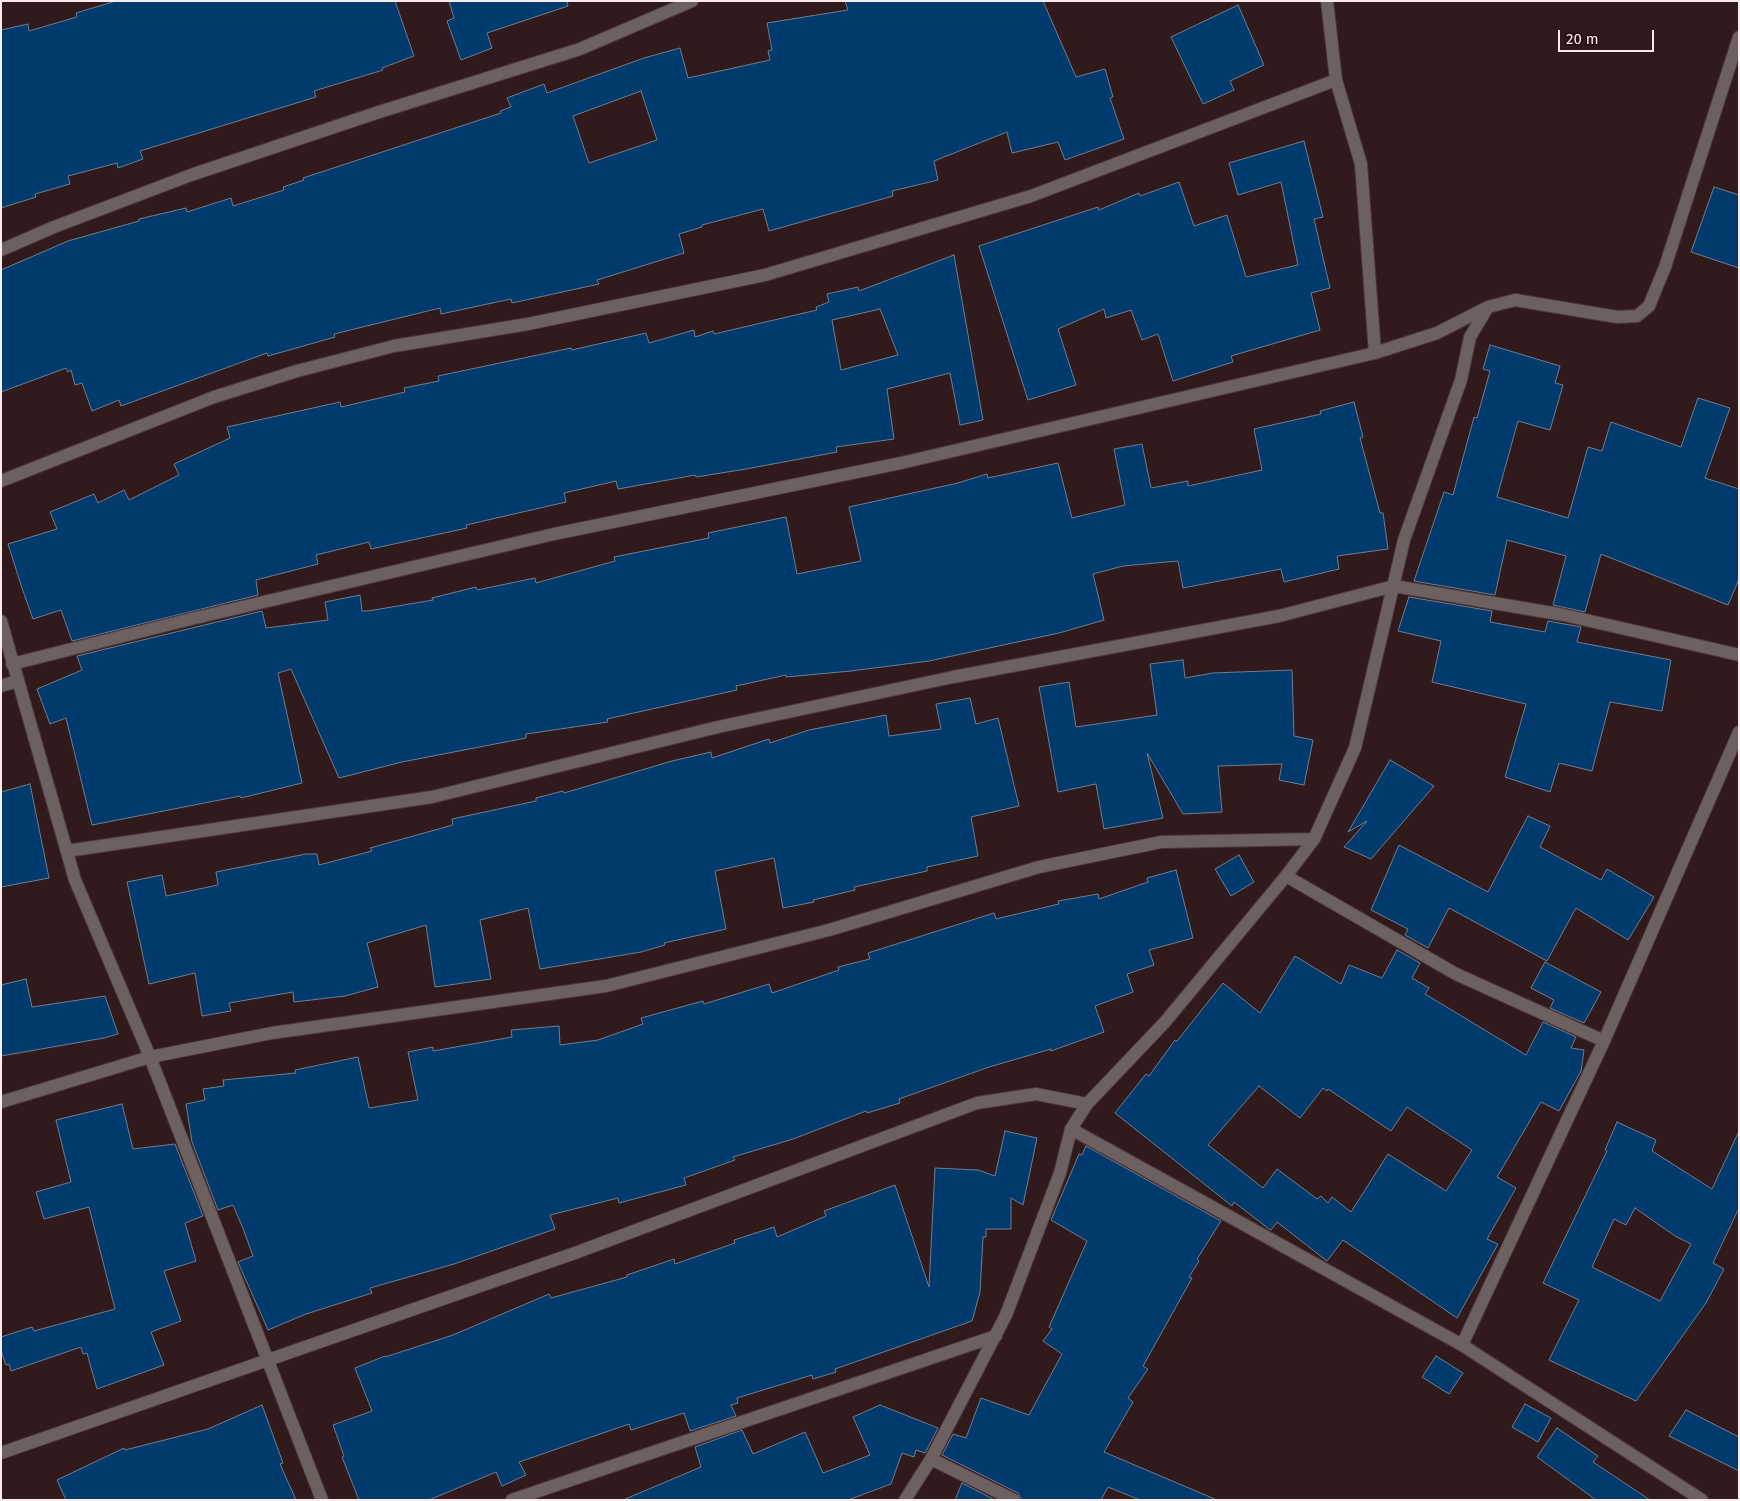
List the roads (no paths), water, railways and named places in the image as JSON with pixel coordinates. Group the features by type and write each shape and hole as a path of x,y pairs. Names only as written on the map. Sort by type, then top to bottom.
{"street":[{"path":"1,250 54,227 191,175 376,113 580,48 692,1"},
{"path":"1327,1 1336,80 1361,164 1375,353"},
{"path":"12,664 191,619 554,534 902,462 1375,353 1437,333 1488,308 1515,300 1618,317 1637,316 1649,306 1665,267 1739,37"},
{"path":"1,481 214,397 296,371 394,346 528,324 765,275 1021,198 1336,80"},
{"path":"905,1500 930,1459 996,1336 1060,1173 1071,1129 1087,1104 1165,1022 1286,876 1314,839 1355,748 1404,540 1461,380 1470,337 1488,308"},
{"path":"67,851 432,797 718,727 953,677 1279,616 1394,586 1564,615 1739,656"},
{"path":"1,621 75,880 150,1057 322,1500"},
{"path":"1,686 17,681"},
{"path":"1462,1345 1604,1041 1739,732"},
{"path":"1,1102 150,1057 272,1033 606,986 829,930 1039,867 1161,842 1314,839"},
{"path":"1286,876 1456,974 1604,1041"},
{"path":"1,1453 575,1253 977,1103 1036,1094 1087,1104"},
{"path":"1071,1129 1462,1345 1702,1500"},
{"path":"512,1500 996,1336"},
{"path":"930,1459 1014,1500"}]}
